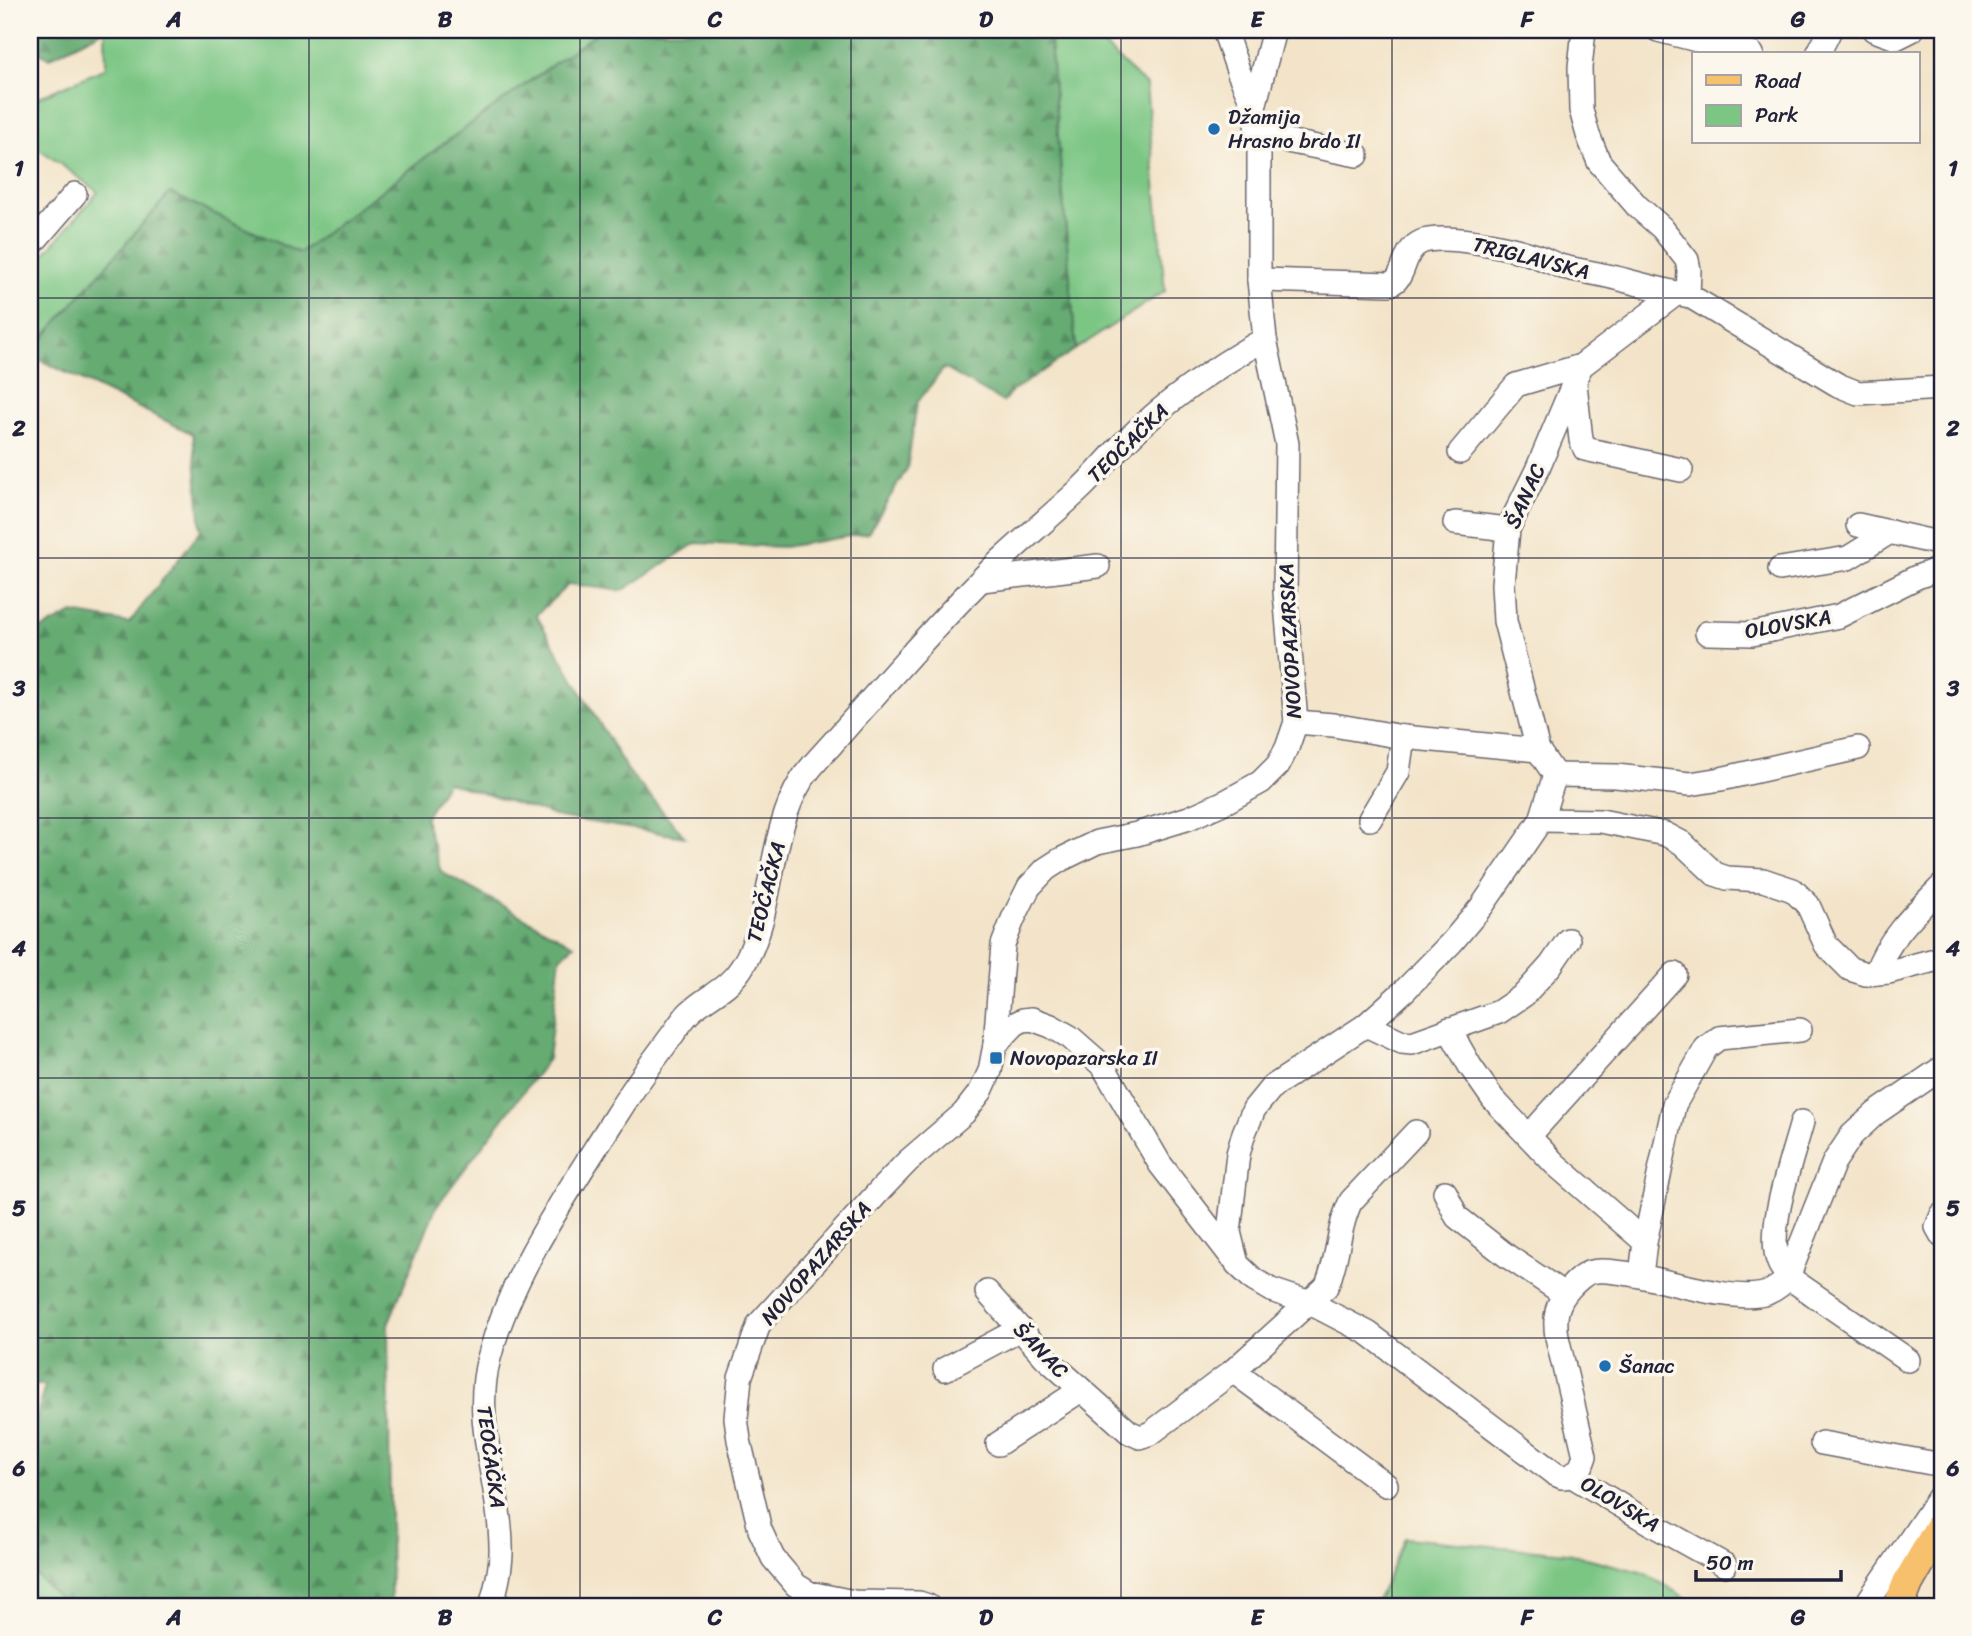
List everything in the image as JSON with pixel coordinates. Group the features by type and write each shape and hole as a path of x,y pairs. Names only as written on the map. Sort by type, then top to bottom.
{"main road":[{"path":"1899,1606 1908,1583 1942,1524"}],"street":[{"name":"NOVOPAZARSKA","path":"928,1606 919,1603 854,1602 809,1593 796,1585 772,1558 760,1530 739,1440 736,1418 740,1378 759,1324 882,1188 908,1161 964,1113 981,1091 990,1071 995,1045 1003,945 1029,887 1046,869 1097,842 1137,834 1189,818 1261,782 1278,765 1296,722 1285,592 1287,444 1265,339 1259,280 1257,135 1254,107 1224,30"},
{"name":"NOVOPAZARSKA","path":"1254,107 1274,30"},
{"path":"1584,30 1580,67 1581,110 1588,135 1599,162 1637,206 1662,228 1687,260 1689,270 1682,294"},
{"path":"1658,30 1744,52"},
{"path":"1819,52 1830,30"},
{"path":"1874,30 1896,38 1912,30"},
{"path":"1257,135 1357,155"},
{"path":"30,246 75,194"},
{"name":"TRIGLAVSKA","path":"1259,280 1390,284 1401,276 1405,258 1420,243 1444,239 1495,245 1532,254 1561,266 1682,294 1838,385 1858,393 1942,388"},
{"name":"ŠANAC","path":"1555,775 1538,750 1505,621 1503,584 1508,529 1537,470 1578,373 1682,294"},
{"name":"TEOČAČKA","path":"491,1606 502,1550 501,1526 482,1414 483,1386 494,1342 514,1290 534,1250 639,1079 689,1013 721,990 744,964 753,945 785,819 801,781 900,667 1000,561 1081,489 1127,439 1168,402 1225,361 1265,339"},
{"path":"1460,452 1516,385 1578,373 1581,440 1585,449 1681,470"},
{"path":"1455,523 1508,529"},
{"path":"1858,525 1942,544"},
{"path":"1780,569 1848,558 1891,532"},
{"path":"982,580 1098,566"},
{"name":"OLOVSKA","path":"1707,633 1752,634 1839,616 1917,577 1942,568"},
{"path":"1296,722 1333,725 1403,737 1538,750"},
{"path":"1370,819 1398,772 1403,737"},
{"path":"1237,1264 1229,1232 1233,1191 1238,1154 1254,1110 1272,1087 1366,1025 1405,990 1482,906 1541,820 1555,775 1616,776 1690,784 1858,748"},
{"path":"1541,820 1601,821 1665,834 1682,843 1715,874 1727,878 1763,880 1793,890 1808,905 1826,945 1850,969 1866,974 1889,972 1942,958"},
{"path":"1876,973 1880,960 1893,940 1942,886"},
{"path":"1366,1025 1402,1042 1412,1043 1499,1012 1524,995 1551,965 1567,940"},
{"path":"1529,1136 1675,974"},
{"path":"995,1045 1015,1024 1032,1019 1070,1037 1103,1066 1160,1164 1237,1264 1254,1280 1271,1290 1310,1303 1368,1333 1555,1474 1562,1477 1572,1476"},
{"path":"1449,1029 1493,1099 1555,1164 1645,1242"},
{"path":"1641,1275 1645,1242 1674,1105 1706,1048 1719,1038 1800,1030"},
{"path":"1445,1192 1457,1217 1515,1262 1564,1294 1575,1282 1591,1272 1608,1271 1641,1275 1722,1293 1768,1293 1782,1285 1788,1277 1834,1163 1852,1135 1876,1113 1942,1068"},
{"path":"1802,1122 1776,1219 1775,1244 1779,1263 1788,1277 1908,1360"},
{"name":"ŠANAC","path":"987,1292 1046,1358 1129,1432 1140,1437 1151,1433 1233,1371 1326,1287 1333,1273 1344,1215 1350,1201 1416,1132"},
{"path":"1942,1214 1937,1227 1942,1236"},
{"name":"OLOVSKA","path":"1564,1294 1556,1308 1557,1337 1585,1456 1581,1467 1572,1476 1725,1565"},
{"path":"945,1369 1020,1329"},
{"path":"1233,1371 1386,1486"},
{"path":"998,1444 1081,1390"},
{"path":"1822,1443 1942,1465"},
{"path":"1865,1606 1942,1493"}],"green space":[{"path":"30,30 104,30 49,58 30,45"},
{"path":"105,30 588,30 595,34 299,253 170,193 30,353 30,271 98,192 30,142 30,101 106,68"},
{"path":"588,30 1049,30 1076,349 1011,392 1003,402 944,368 917,403 907,469 868,533 784,547 696,543 622,591 569,584 536,615 627,770 685,837 559,817 447,782 425,818 441,872 574,945 560,957 548,1059 436,1207 388,1324 391,1606 67,1606 30,1569 30,1444 45,1385 30,1385 30,635 73,613 129,623 201,530 193,434 30,353 170,193 299,253 595,34"},
{"path":"1049,30 1088,30 1146,85 1165,291 1076,349"},
{"path":"1405,1538 1567,1553 1644,1573 1696,1604 1749,1598 1755,1606 1375,1606"},
{"path":"30,1569 67,1606 30,1606"}],"place":[{"name":"Džamija Hrasno brdo II","path":"1214,129"},
{"name":"Novopazarska II","path":"996,1058"},
{"name":"Šanac","path":"1605,1366"}]}
